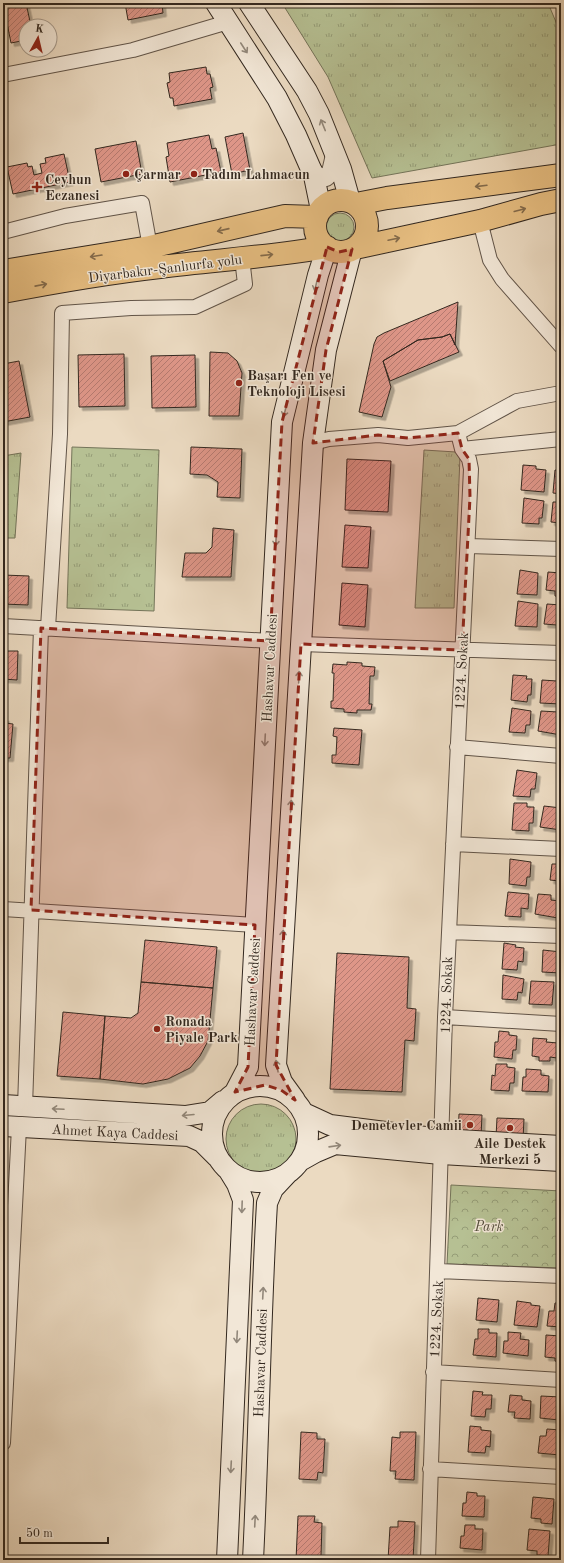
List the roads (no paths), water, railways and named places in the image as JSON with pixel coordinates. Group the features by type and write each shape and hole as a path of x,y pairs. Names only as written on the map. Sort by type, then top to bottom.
{"highway":[{"path":"353,203 561,175"},
{"path":"354,248 362,242 368,226 362,210 353,203 342,200 327,204 319,213 315,225 316,233 327,247 339,252 480,221 561,200"},
{"name":"Diyarbakır-Şanlıurfa yolu","path":"3,271 150,247 285,216 319,213"},
{"name":"Diyarbakır-Şanlıurfa yolu","path":"3,292 55,282 158,267 297,252 327,247"}],"main road":[{"path":"216,3 277,98 296,135 314,176 319,213"},
{"path":"249,3 307,91 319,114 353,203"},
{"name":"Hashavar Caddesi","path":"229,1097 248,1067 282,422 318,275 327,247"},
{"path":"294,1167 307,1146 308,1130 299,1106 282,1082 276,1065 313,443 326,350 354,248"},
{"path":"3,1105 185,1116 210,1112 229,1097 250,1086 265,1085 281,1090 299,1106 330,1125 441,1146 561,1161"},
{"path":"229,1097 215,1115 211,1130 212,1145 224,1165 242,1179 258,1182 273,1180 316,1152 335,1144 561,1146"},
{"name":"Ahmet Kaya Caddesi","path":"11,1126 189,1136 202,1142 224,1165"},
{"name":"Hashavar Caddesi","path":"224,1165 237,1184 243,1200 227,1560"},
{"name":"Hashavar Caddesi","path":"253,1560 262,1299 267,1205 273,1189 294,1167"}],"street":[{"path":"3,74 133,50 228,22"},
{"path":"310,167 318,178 326,177 331,172 335,155"},
{"path":"3,232 65,216 142,203 150,247"},
{"path":"480,221 490,260 502,279 561,346"},
{"path":"25,1107 31,910 45,628 60,434 62,313 131,308 195,307 245,284 242,258"},
{"path":"313,443 329,439 378,435 408,438 458,433 517,401 561,393"},
{"name":"1224. Sokak","path":"428,1560 445,1017 471,469 470,459 462,449 458,433"},
{"path":"462,449 561,439"},
{"path":"468,546 561,549"},
{"path":"3,626 270,641"},
{"path":"300,644 561,653"},
{"path":"457,748 561,756"},
{"path":"453,844 561,849"},
{"path":"3,909 255,925"},
{"path":"449,932 561,936"},
{"path":"445,1017 561,1024"},
{"path":"3,1443 11,1126"},
{"path":"438,1271 561,1276"},
{"path":"433,1372 561,1380"},
{"path":"430,1469 561,1477"}],"place":[{"name":"Çarmar","path":"126,174"},
{"name":"Tadım Lahmacun","path":"194,174"},
{"name":"Ceyhun Eczanesi","path":"37,187"},
{"name":"Başarı Fen ve Teknoloji Lisesi","path":"239,383"},
{"name":"Ronada Piyale Park","path":"157,1029"},
{"name":"Demetevler Camii","path":"470,1125"},
{"name":"Aile Destek Merkezi 5","path":"510,1128"}],"park label":[{"name":"Park","path":"489,1226"}]}
